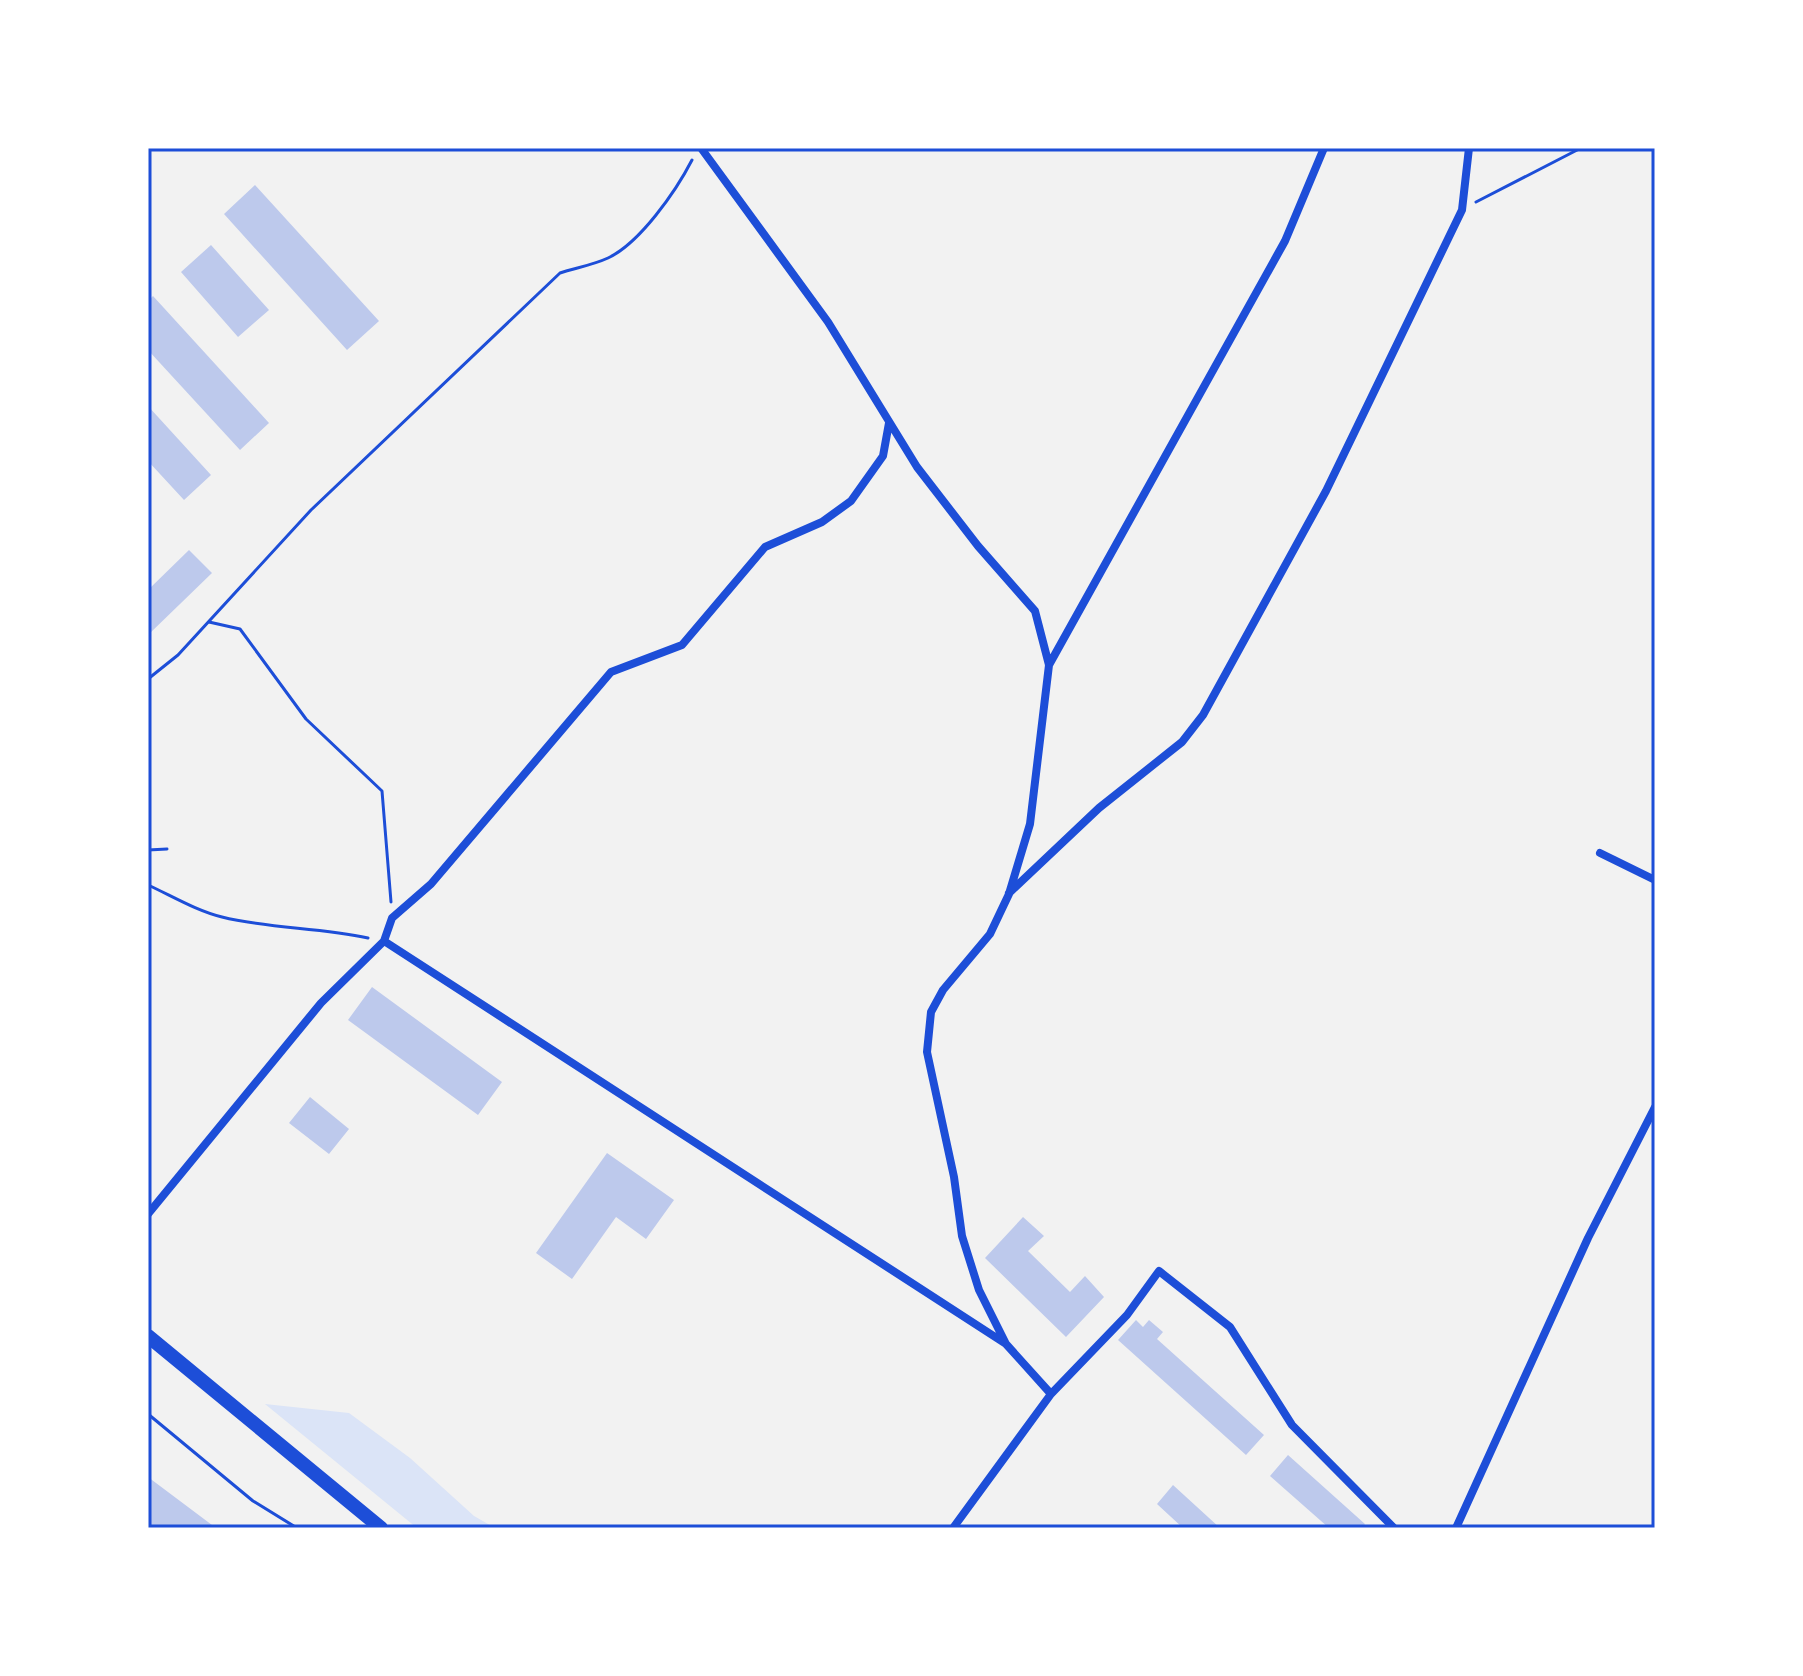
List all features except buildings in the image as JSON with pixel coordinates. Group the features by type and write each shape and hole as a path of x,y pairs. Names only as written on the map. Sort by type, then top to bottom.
{"main road":[{"path":"148,1336 381,1528"}],"street":[{"path":"699,148 828,322 917,467 978,546 1035,611 1049,665 1030,824 1009,894 990,934 943,990 931,1012 927,1052 954,1177 962,1236 979,1290 1006,1344"},
{"path":"1049,665 1285,241 1324,148"},
{"path":"1009,894 1099,808 1182,742 1203,715 1326,491 1462,210 1469,148"},
{"path":"148,1214 321,1003 384,941 392,918 431,884 611,672 682,645 765,547 822,522 851,501 883,456 889,423"},
{"path":"1600,853 1655,880"},
{"path":"384,941 1006,1344 1051,1394"},
{"path":"1456,1528 1588,1238 1655,1107"},
{"path":"953,1528 1051,1394 1127,1315 1159,1271 1230,1327 1292,1425 1394,1528"}],"path":[{"path":"148,679 178,655 311,510 560,273 610,257 647,225 679,185 699,148"},
{"path":"1462,210 1581,148"},
{"path":"209,622 240,629 306,719 382,791 392,918"},
{"path":"148,850 167,849"},
{"path":"148,885 219,917 276,927 329,929 384,941"},
{"path":"148,1414 253,1501 297,1528"}],"shaded area":[{"path":"265,1404 349,1413 410,1458 474,1516 495,1528 417,1528"}]}
